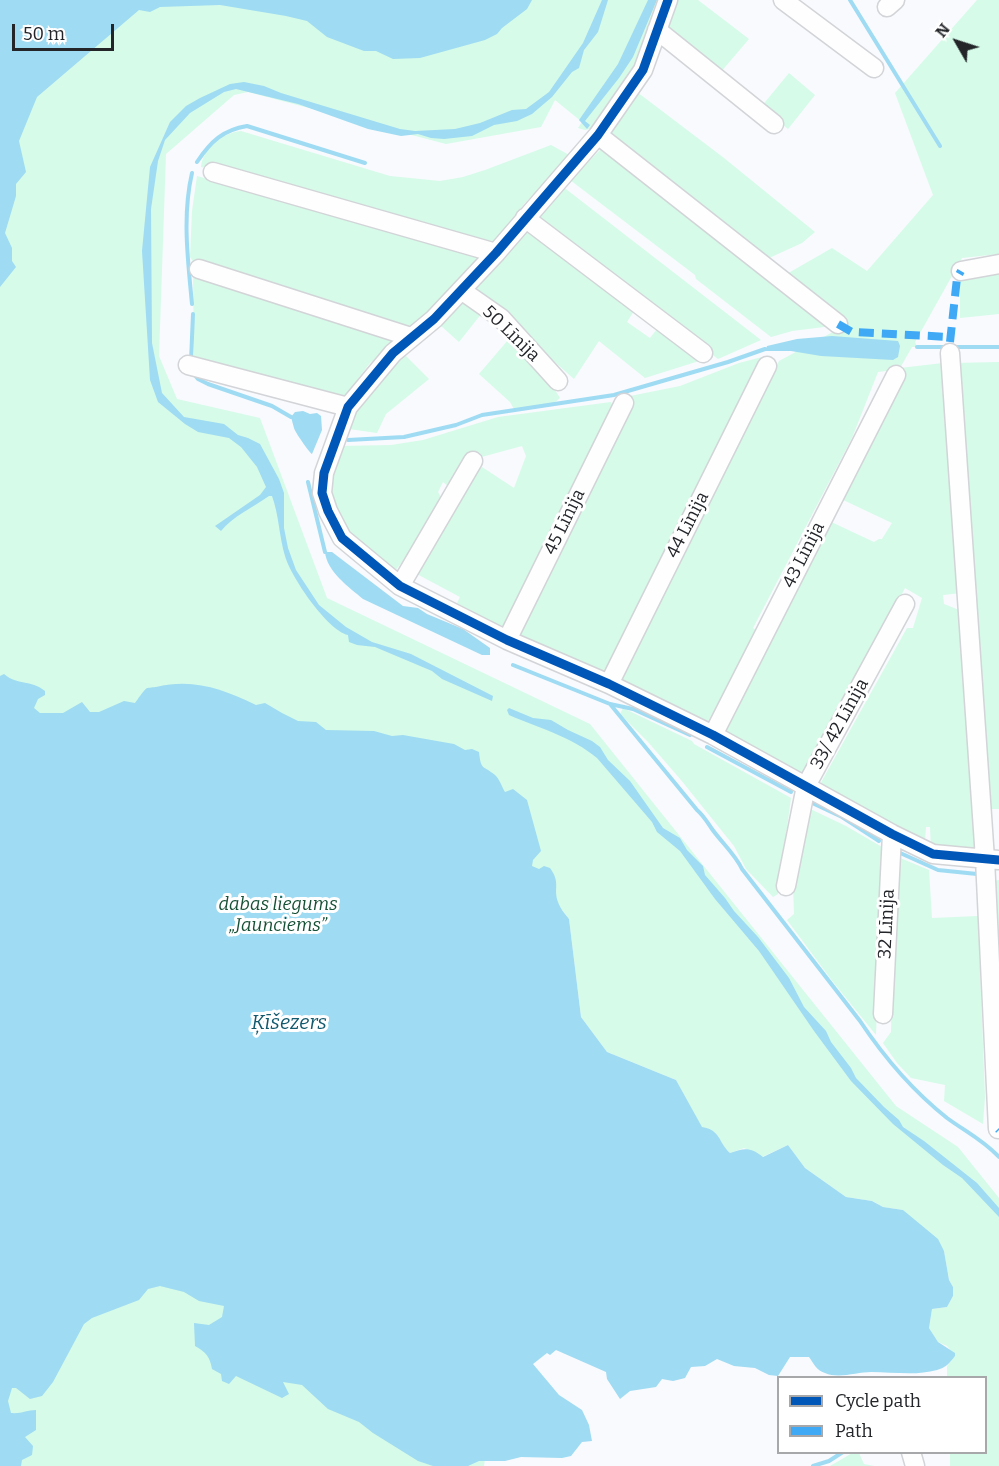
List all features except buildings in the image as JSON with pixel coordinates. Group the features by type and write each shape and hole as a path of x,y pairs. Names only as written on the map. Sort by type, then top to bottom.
{"street":[{"path":"668,0 643,70 598,135 496,253 434,319 393,353 348,407 324,473 322,492 328,511 342,538 400,586 507,640 609,684 713,735 892,834 933,854 992,859"},
{"path":"783,0 874,68"},
{"path":"657,30 774,124"},
{"path":"598,135 838,324"},
{"path":"213,172 496,253"},
{"path":"525,218 703,354"},
{"path":"961,271 999,264"},
{"path":"199,269 411,337"},
{"name":"50 Līnija","path":"461,290 501,318 558,381"},
{"path":"950,353 992,859 998,1129"},
{"path":"188,365 348,407"},
{"name":"44 Līnija","path":"609,684 767,366"},
{"name":"43 Līnija","path":"713,735 896,375"},
{"name":"45 Līnija","path":"507,640 624,403"},
{"path":"400,586 473,461"},
{"name":"33/ 42 Līnija","path":"786,886 806,786 905,604"},
{"name":"32 Līnija","path":"883,1014 892,834"}],"green space":[{"name":"dabas liegums „Jaunciems”","path":"0,0 666,0 649,55 595,133 590,129 578,128 582,122 555,100 541,127 446,144 248,92 234,95 166,154 159,356 177,399 260,418 327,598 590,724 896,1106 958,1147 999,1198 999,1466 950,1466 950,1454 987,1454 987,1376 947,1376 947,1366 955,1356 947,1346 938,1342 929,1328 932,1309 947,1307 953,1296 944,1251 903,1210 883,1207 872,1201 846,1197 805,1168 788,1145 762,1157 744,1148 730,1153 713,1131 702,1128 676,1080 607,1052 581,1017 569,919 560,907 484,1466 0,1466"},
{"path":"673,0 698,0 749,39 720,73 664,28"},
{"path":"977,0 999,0 999,254 962,258 915,342 917,347 912,347 900,368 943,363 961,593 943,595 944,604 964,612 977,849 931,849 930,827 926,827 925,841 819,786 907,628 913,628 922,598 905,588 807,779 719,734 827,520 874,542 882,539 892,523 839,498 894,370 878,372 852,438 753,628 757,631 706,725 620,682 779,361 844,326 785,275 832,248 867,271 933,195 895,93"},
{"path":"789,73 815,95 788,129 761,107"},
{"path":"637,92 724,158 815,232 802,243 767,259 610,134"},
{"path":"241,131 390,176 440,181 485,170 551,145 571,156 524,204 496,241 488,243 201,167 205,154 215,143 227,135"},
{"path":"604,146 832,326 792,331 771,337 696,279 695,275 570,180"},
{"path":"197,176 480,256 419,325 411,329 194,263 190,257 192,211"},
{"path":"562,186 761,340 718,359 535,219"},
{"path":"526,231 634,311 627,322 650,338 657,329 699,361 645,378 599,341 574,379 470,288"},
{"path":"999,271 999,314 960,318 960,277"},
{"path":"193,274 398,340 370,363 341,401 194,362"},
{"path":"463,298 482,313 459,342 440,325"},
{"path":"508,340 540,366 560,398 554,403 514,409 510,402 479,374"},
{"path":"405,355 429,379 386,414 377,433 349,429 365,391"},
{"path":"762,357 742,403 685,509 602,675 519,634 630,396 680,386 739,363"},
{"path":"999,362 999,809 990,809 988,770 984,769 954,363"},
{"path":"611,402 614,410 503,629 457,603 460,597 415,573 465,485 482,467 514,488 526,456 522,446 478,458 449,487 443,482 438,492 442,499 395,571 363,550 331,508 328,484 341,446 391,445 423,440 498,417"},
{"path":"623,708 692,741 791,798 778,894 773,897 746,869 734,846 681,780 620,714"},
{"path":"804,806 846,826 882,847 876,1035 787,920 794,914 793,885"},
{"path":"893,855 929,870 932,918 978,916 985,1097 983,1124 944,1101 945,1085 911,1078 883,1043 891,1032"},
{"path":"999,880 999,1040 992,881"},
{"path":"851,1454 859,1454 864,1464 874,1466 830,1466"}],"water":[{"path":"0,0 532,0 527,9 497,34 485,40 420,58 393,59 376,51 364,51 327,37 307,21 286,16 220,5 160,7 150,12 139,10 37,97 19,141 26,172 16,184 16,196 5,233 12,248 12,261 16,267 0,287"},
{"path":"602,0 608,0 598,32 584,50 579,68 572,72 552,97 532,114 517,121 494,125 472,136 444,139 418,134 401,136 368,129 298,104 236,89 224,92 190,113 165,140 158,161 151,209 152,343 162,393 184,417 224,424 238,435 260,444 284,493 284,528 296,570 319,605 346,627 372,642 411,654 493,696 492,701 442,679 432,671 375,647 349,642 348,635 330,624 320,613 294,576 285,556 272,496 237,516 221,531 215,526 260,495 266,487 257,467 241,447 229,438 198,432 185,424 158,402 150,380 142,251 150,167 170,122 186,106 230,84 244,82 264,86 400,129 415,131 455,129 480,123 512,110 526,109 549,92 583,43"},
{"path":"648,0 657,0 633,57 585,121 590,125 587,129 579,120 618,64"},
{"path":"832,336 898,341 900,346 898,357 893,360 821,356 791,351 765,351 767,346 797,339"},
{"path":"303,411 310,414 317,413 321,416 322,430 312,454 295,430 291,417 295,412"},
{"path":"325,552 332,552 403,606 418,608 463,629 490,648 490,655 482,655 363,599 334,572"},
{"name":"Ķīšezers","path":"4,674 45,691 45,695 38,699 34,708 40,713 63,713 82,702 90,712 99,712 124,701 135,703 147,688 195,685 219,690 256,705 265,703 298,721 316,722 326,730 374,731 392,736 403,735 454,744 465,750 472,749 479,752 483,767 496,776 505,792 513,789 527,800 541,851 533,860 532,866 539,869 544,866 550,868 553,873 558,902 569,919 581,1017 607,1052 676,1080 702,1127 713,1131 730,1153 747,1149 763,1157 788,1145 805,1168 846,1197 872,1201 883,1207 903,1210 938,1239 944,1251 953,1296 947,1307 932,1309 929,1328 938,1342 955,1353 955,1356 945,1367 929,1372 871,1372 842,1375 822,1372 809,1357 790,1357 778,1376 769,1375 755,1368 734,1366 717,1359 705,1366 691,1367 685,1378 673,1381 662,1379 656,1387 630,1391 620,1399 607,1379 606,1372 556,1350 550,1355 547,1353 533,1364 559,1395 582,1410 589,1425 592,1441 582,1442 571,1456 562,1458 521,1457 505,1461 479,1461 468,1466 433,1466 418,1461 359,1422 328,1409 302,1385 283,1382 289,1394 282,1398 236,1376 229,1384 222,1381 221,1374 212,1369 207,1355 195,1346 194,1323 209,1325 222,1317 224,1306 199,1301 184,1292 160,1286 148,1289 139,1300 92,1318 84,1324 53,1382 42,1396 30,1399 16,1388 12,1388 8,1401 11,1413 36,1410 36,1430 25,1437 33,1446 32,1455 22,1460 21,1466 0,1466 0,676"},
{"path":"509,708 533,718 551,720 600,747 608,760 630,781 663,828 680,838 687,850 703,866 705,875 758,937 789,978 804,1007 826,1031 856,1078 899,1120 903,1127 977,1183 999,1208 999,1217 962,1178 893,1124 851,1081 759,951 715,899 680,851 657,832 652,822 597,758 566,739 509,715 507,710"}],"waterway":[{"path":"850,0 940,146"},
{"path":"197,162 218,138 231,130 247,126 365,163"},
{"path":"192,173 187,222 192,304"},
{"path":"191,361 193,314"},
{"path":"917,347 999,347"},
{"path":"348,440 404,437 456,425 482,415 614,395 765,349"},
{"path":"194,374 208,384 272,406 291,417"},
{"path":"308,482 325,552"},
{"path":"513,665 610,704 704,817 900,1073 934,1108 980,1140 999,1157"},
{"path":"610,704 633,709 690,735"},
{"path":"707,747 791,792"},
{"path":"808,801 842,817 879,841"},
{"path":"898,852 938,870 977,874"},
{"path":"813,1466 829,1461 840,1454"}],"marked path":[{"path":"950,342 957,278 961,271"},
{"path":"838,324 852,332 950,337"}],"cycle path":[{"path":"668,0 643,70 598,135 496,253 434,319 393,353 348,407 324,473 322,493 328,511 342,538 400,586 507,640 609,684 713,735 892,834 933,854 999,860"}]}
